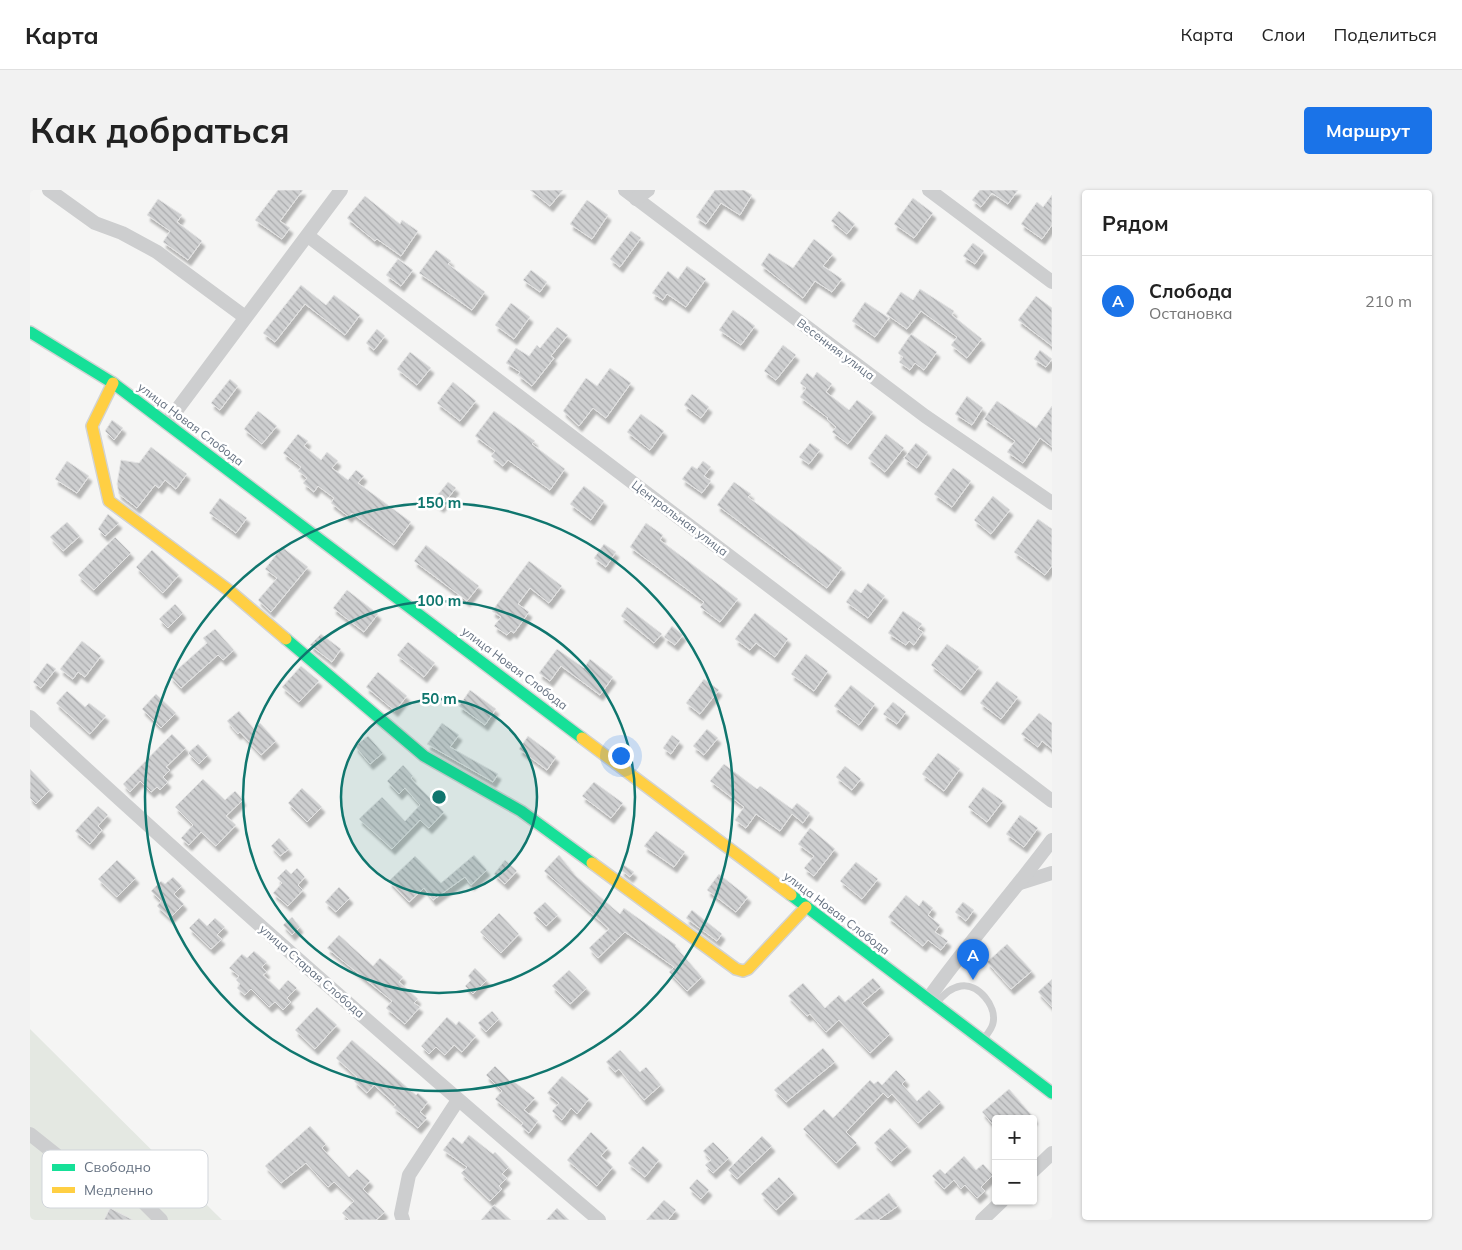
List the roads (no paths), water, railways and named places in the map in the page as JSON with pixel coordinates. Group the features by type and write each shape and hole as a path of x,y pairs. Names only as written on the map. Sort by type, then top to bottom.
{"street":[{"path":"48,190 95,222 122,233 157,252 245,317"},
{"path":"167,423 341,190"},
{"path":"631,194 648,190"},
{"path":"929,190 1052,282"},
{"name":"Весенняя улица","path":"631,194 926,416 1052,502"},
{"name":"Центральная улица","path":"308,236 1052,801"},
{"name":"улица Новая Слобода","path":"30,332 113,382 931,1002 981,1042"},
{"path":"113,382 92,426 109,501 231,592 424,756 521,811 736,968 743,971 748,969 806,907"},
{"name":"улица Старая Слобода","path":"30,717 136,815 458,1100 599,1220"},
{"path":"931,1002 967,951 1052,840"},
{"path":"1020,883 1052,873"},
{"path":"981,1042 1052,1094"},
{"path":"403,1220 401,1214 410,1175 458,1100"},
{"path":"30,1134 50,1150"},
{"path":"1037,1167 1052,1153"},
{"path":"982,1220 998,1205"},
{"path":"149,1208 161,1220"}],"lane":[{"path":"931,1002 947,992 962,986 976,990 989,1002 993,1013 990,1030 981,1042"}],"place":[{"name":"Слобода","path":"973,980"}]}
